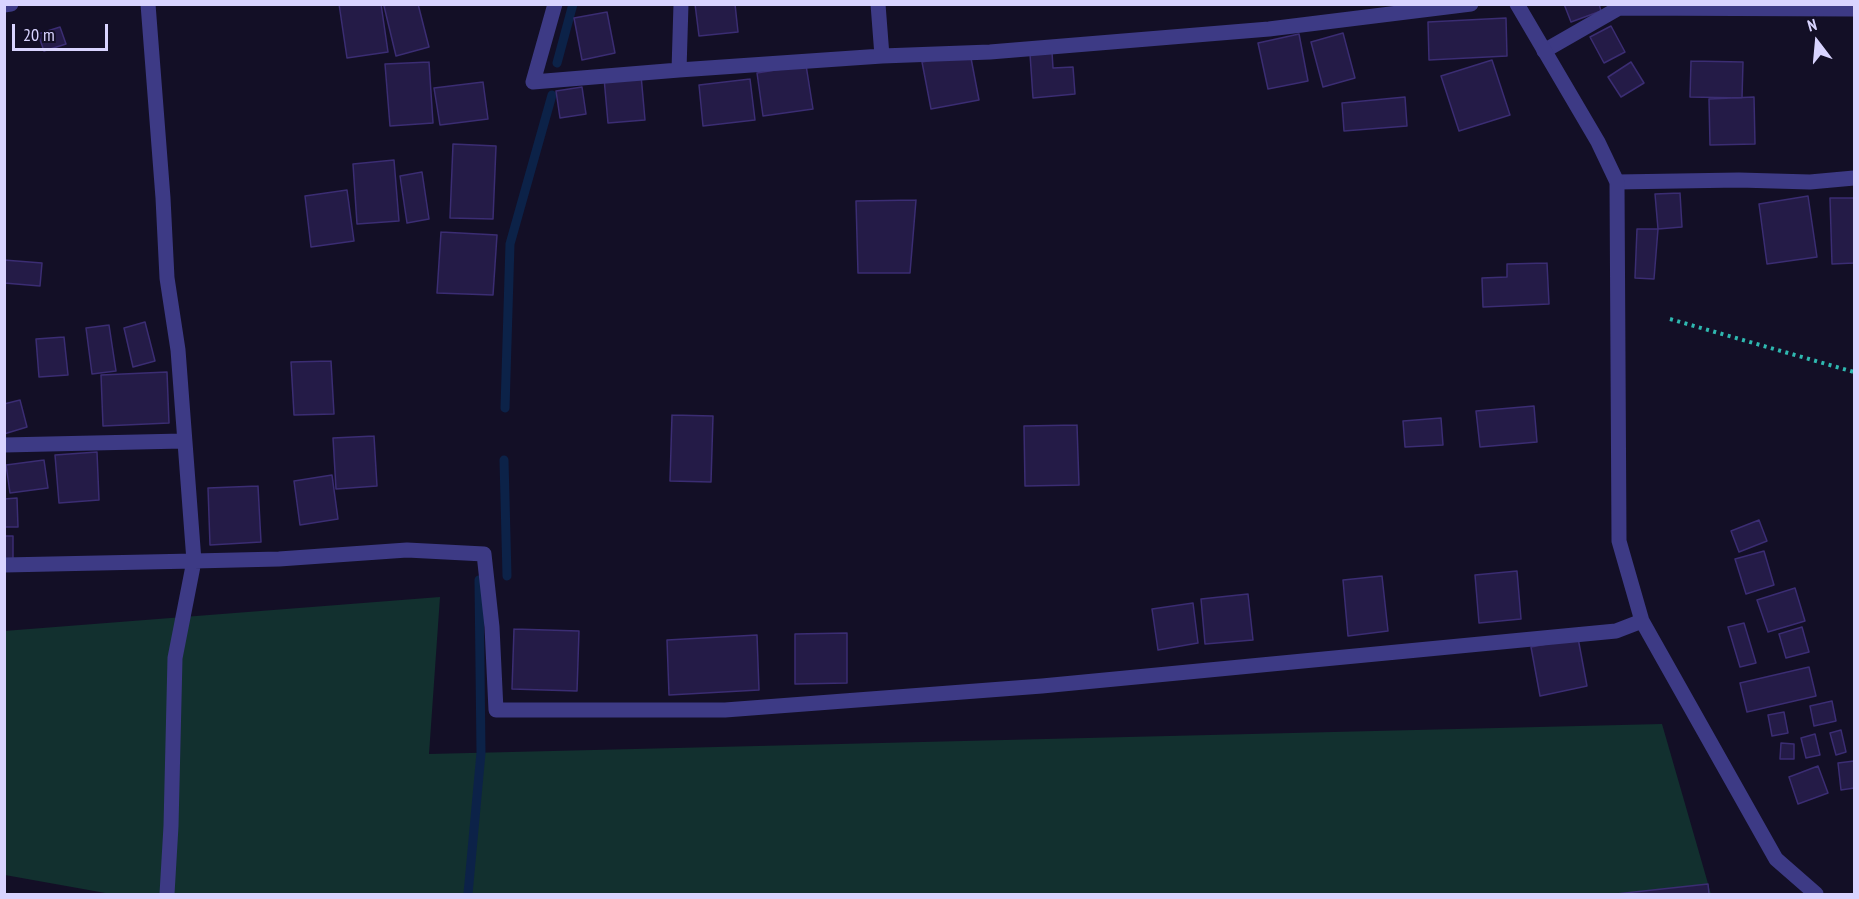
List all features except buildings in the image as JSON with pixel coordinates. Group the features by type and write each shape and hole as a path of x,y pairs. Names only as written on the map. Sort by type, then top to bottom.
{"street":[{"path":"4,5 11,4"},
{"path":"148,4 167,278 178,350 183,441 194,561 175,658 167,894"},
{"path":"555,4 533,82 882,56 990,52 1257,30 1471,4"},
{"path":"679,70 681,4"},
{"path":"878,4 882,56"},
{"path":"1517,4 1598,142 1617,182 1619,541 1642,621 1776,859 1816,894"},
{"path":"1544,51 1619,6 1854,9"},
{"path":"1617,182 1739,180 1810,183 1854,178"},
{"path":"4,445 183,441"},
{"path":"4,565 279,559 407,550 484,554 492,627 496,710 726,710 1042,686 1616,631 1642,621"}],"path":[{"path":"1670,319 1854,372"}],"green space":[{"path":"440,597 429,754 1662,724 1711,894 111,894 5,875 4,631"}],"waterway":[{"path":"557,63 573,4"},
{"path":"505,408 510,244 552,95"},
{"path":"504,460 507,576"},
{"path":"468,894 481,753 479,580"}]}
